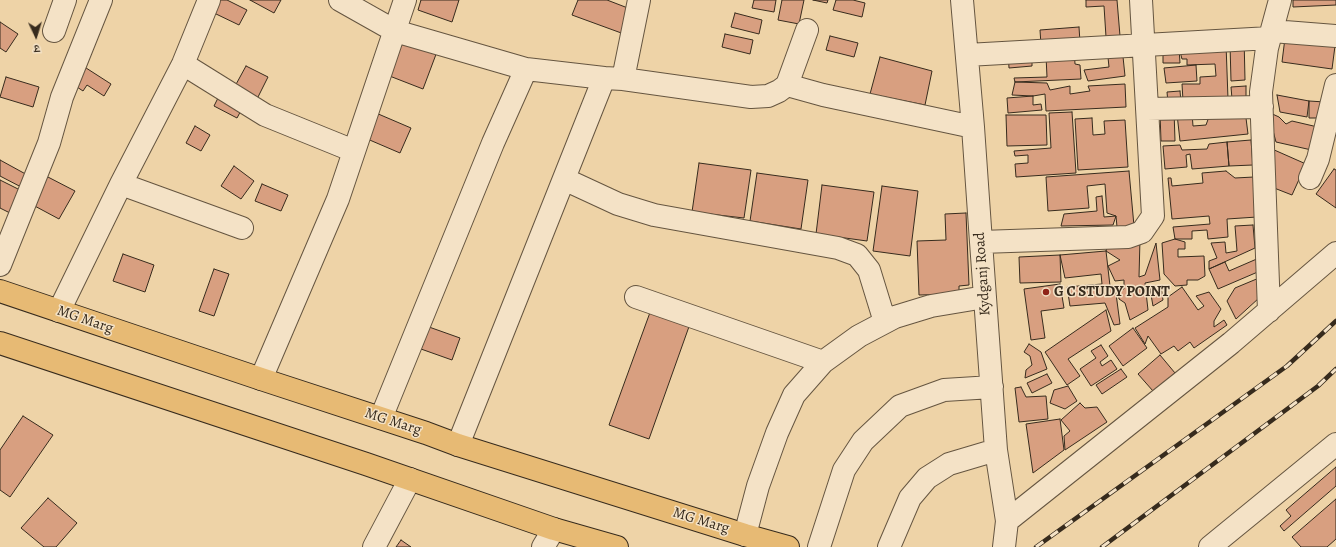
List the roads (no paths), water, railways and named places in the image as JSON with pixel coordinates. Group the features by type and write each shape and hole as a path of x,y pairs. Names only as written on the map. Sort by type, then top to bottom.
{"main road":[{"name":"MG Marg","path":"0,291 382,418 458,445 745,535 788,547"},
{"path":"0,343 410,479 549,538 617,547"}],"street":[{"path":"54,31 65,0"},
{"path":"0,265 49,143 62,97 101,0"},
{"path":"59,311 121,184 183,64 209,0"},
{"path":"340,0 395,31 526,69 751,97 768,96 787,85 808,30"},
{"path":"261,379 338,199 405,0"},
{"path":"458,445 564,179 614,79 639,0"},
{"name":"Kydganj Road","path":"962,0 974,128 996,450 1007,521 1004,547"},
{"path":"981,242 1128,237 1142,232 1153,216 1142,0"},
{"path":"1269,311 1261,92 1267,48 1280,0"},
{"path":"967,55 1271,35 1336,36"},
{"path":"183,64 265,115 354,151"},
{"path":"382,418 493,143 526,69"},
{"path":"787,85 823,95 974,128"},
{"path":"1310,178 1318,159 1336,85"},
{"path":"1147,109 1262,107"},
{"path":"564,179 618,204 654,215 838,248 857,255 869,270 885,322"},
{"path":"121,184 242,228"},
{"path":"1007,521 1231,342 1336,253"},
{"path":"636,297 823,362"},
{"path":"745,535 758,486 794,395 823,362 859,336 895,317 930,306 985,297"},
{"path":"820,547 844,470 863,441 900,406 944,390 992,387"},
{"path":"1210,547 1336,444"},
{"path":"889,547 910,498 927,478 949,464 996,450"},
{"path":"374,547 410,479"}],"railway":[{"path":"1036,547 1287,366 1336,321"},
{"path":"1102,547 1318,386 1336,369"}],"place":[{"name":"G C STUDY POINT","path":"1046,292"}]}
